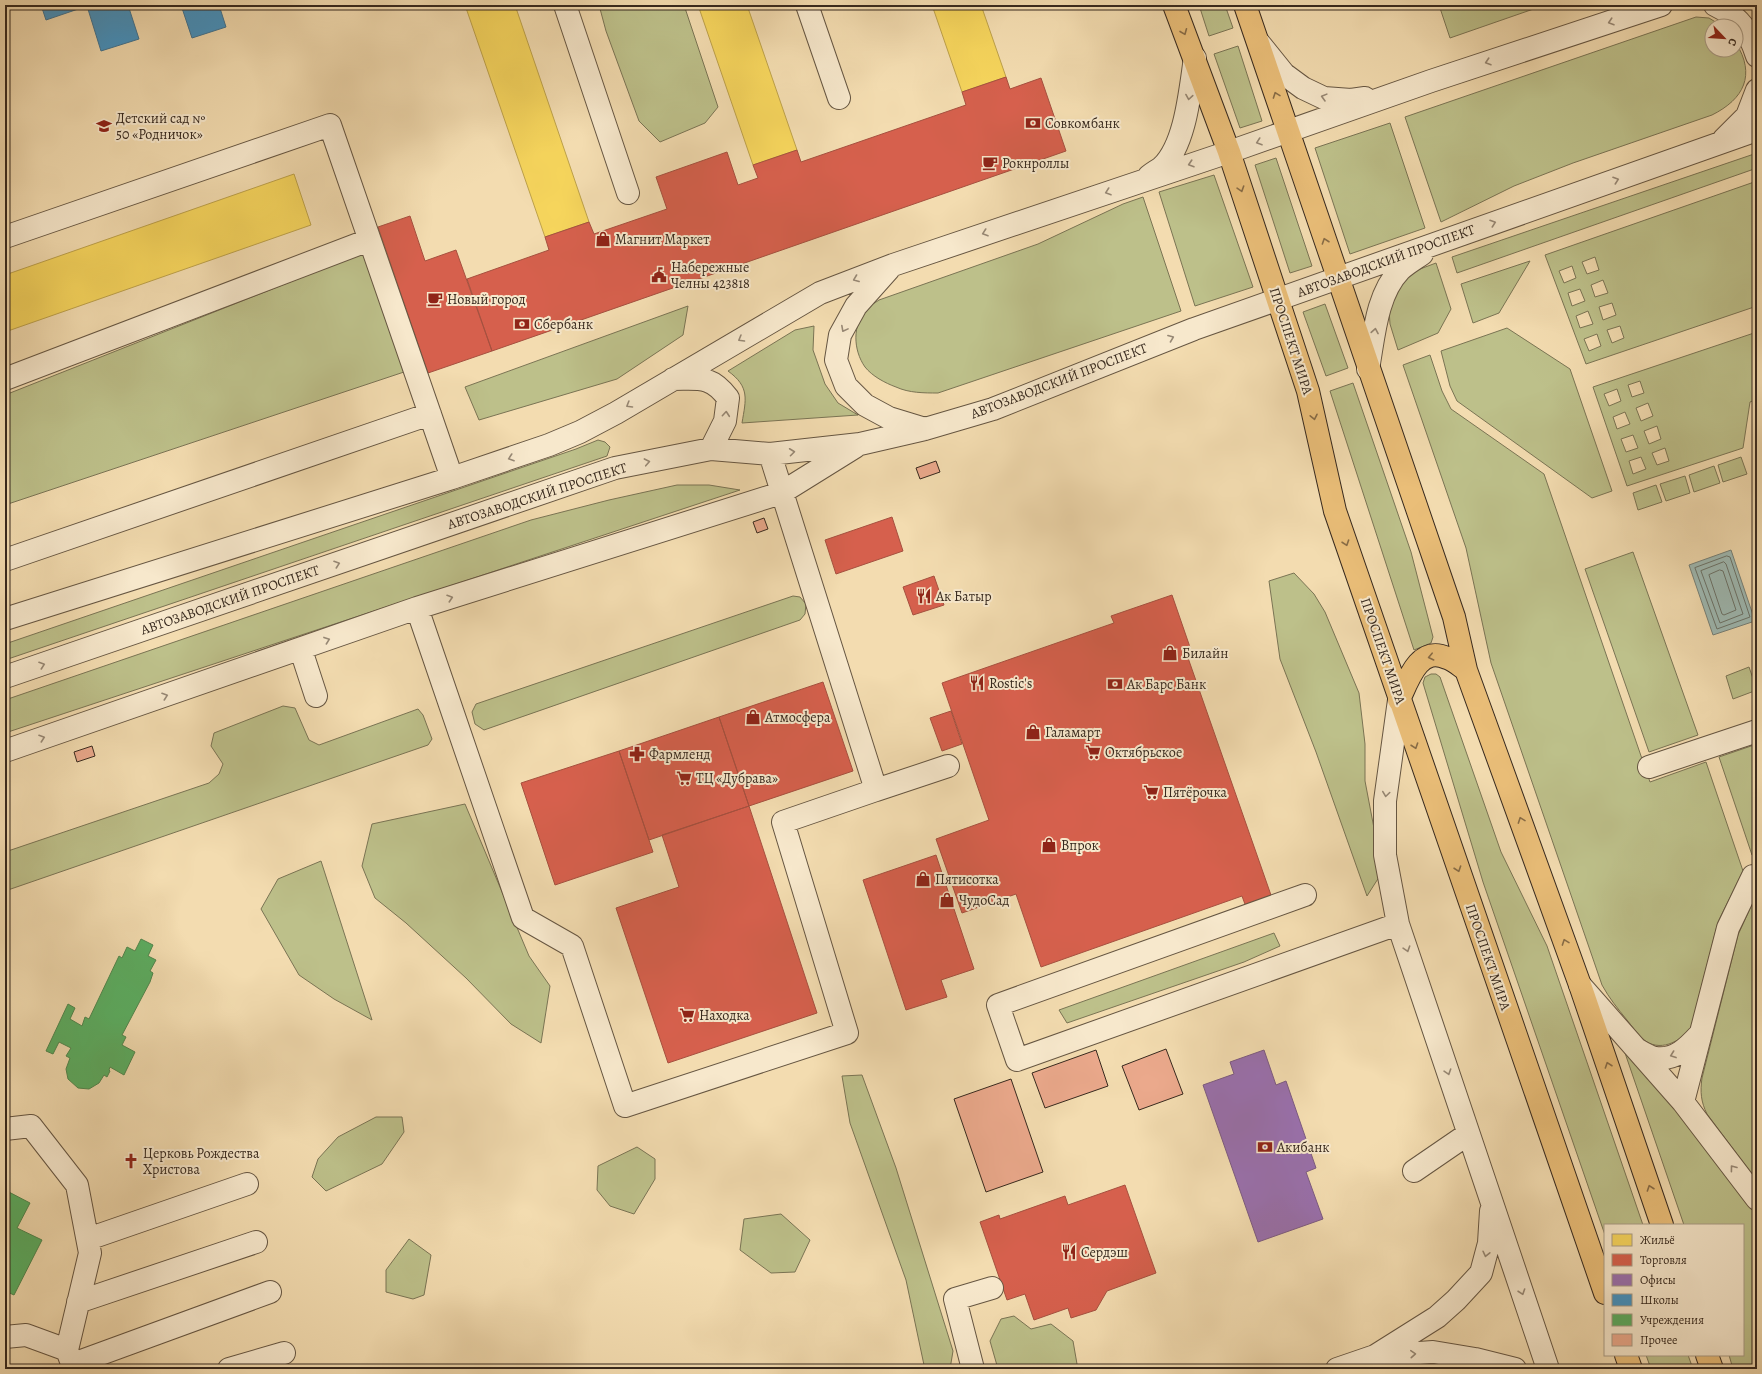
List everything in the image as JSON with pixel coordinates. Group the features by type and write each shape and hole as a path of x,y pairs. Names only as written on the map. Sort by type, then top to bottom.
{"main road":[{"name":"ПРОСПЕКТ МИРА","path":"1174,5 1229,152 1308,390 1335,511 1604,1290"},
{"path":"1244,5 1289,131 1368,369 1454,617 1466,670 1580,985 1662,1224"},
{"path":"1399,700 1410,675 1420,661 1435,655 1447,657 1466,670"},
{"path":"1626,1356 1631,1369"},
{"path":"1707,1356 1712,1369"}],"street":[{"path":"565,5 628,193"},
{"path":"807,5 839,98"},
{"path":"5,619 452,478 580,432 820,293 892,265 1662,5"},
{"path":"1715,5 1738,20 1751,37 1757,56"},
{"path":"1255,38 1284,74 1303,88 1324,98 1351,100 1390,96"},
{"path":"1145,179 1163,166 1178,143 1187,112 1195,58"},
{"path":"1718,144 1747,116 1757,90"},
{"path":"5,237 330,125 452,478"},
{"name":"АВТОЗАВОДСКИЙ ПРОСПЕКТ","path":"5,677 615,468 711,449 770,454 860,444 925,429 993,409 1173,337 1757,130"},
{"path":"5,379 369,240"},
{"path":"1368,369 1378,316 1385,293 1400,270 1438,242"},
{"path":"892,265 856,306 840,335 836,360 846,386 865,405 889,418 925,429"},
{"path":"672,379 706,379 721,389 728,398 725,421 711,449"},
{"path":"5,560 430,414"},
{"path":"5,751 301,650 417,608 781,493 860,444"},
{"path":"770,454 781,493 876,790"},
{"path":"417,608 522,918 572,946 626,1106 847,1033 783,822 948,766"},
{"path":"301,650 316,696"},
{"path":"1399,700 1385,801 1385,855 1398,924 1548,1369"},
{"path":"1649,767 1757,731"},
{"path":"1683,1102 1728,928 1753,876"},
{"path":"1305,895 998,1005 1017,1060 1297,969 1398,924"},
{"path":"1580,985 1683,1102 1757,1199"},
{"path":"1638,1050 1655,1058 1671,1057 1686,1049 1701,1033"},
{"path":"5,1129 32,1126 77,1185 90,1253 78,1302 71,1361"},
{"path":"1414,1171 1468,1134"},
{"path":"88,1239 247,1184"},
{"path":"1338,1369 1374,1356 1438,1317 1481,1273 1489,1243 1492,1202"},
{"path":"78,1302 256,1242"},
{"path":"973,1369 954,1299 992,1288"},
{"path":"5,1337 26,1335 71,1361 270,1292"},
{"path":"229,1369 284,1352"},
{"path":"1374,1356 1433,1352 1515,1369"}],"green space":[{"path":"599,5 684,5 718,107 705,123 660,142 639,121 606,31"},
{"path":"1199,5 1225,5 1233,28 1209,36"},
{"path":"1439,5 1545,5 1450,38"},
{"path":"1696,17 1709,18 1704,18 1704,58 1743,58 1745,66 1746,76 1744,85 1739,94 1723,109 1712,115 1573,163 1514,186 1441,222 1405,117"},
{"path":"1238,46 1262,121 1240,128 1214,54"},
{"path":"1390,123 1425,228 1350,254 1315,148"},
{"path":"1757,153 1757,168 1457,273 1452,257"},
{"path":"1276,158 1312,266 1290,273 1255,165"},
{"path":"1214,175 1253,287 1195,306 1159,192"},
{"path":"1757,181 1757,306 1586,364 1545,255","holes":["1595,257 1599,270 1587,274 1582,262","1572,266 1576,278 1564,283 1559,271","1603,280 1608,293 1595,297 1591,285","1580,289 1585,301 1572,306 1568,293","1612,303 1616,315 1603,320 1599,307","1588,311 1593,324 1580,328 1576,316","1620,326 1624,338 1612,343 1607,330","1597,334 1601,346 1589,351 1584,339"]},
{"path":"1143,197 1181,311 938,393 917,392 901,389 879,379 865,367 856,345 857,329 862,315 870,306 879,300 1038,244 1123,204"},
{"path":"363,253 404,372 5,505 5,395"},
{"path":"1530,261 1499,313 1473,323 1461,284"},
{"path":"1436,263 1451,309 1438,333 1398,350 1390,324 1389,310 1400,282 1412,272"},
{"path":"1325,304 1348,368 1326,376 1303,312"},
{"path":"688,306 683,335 617,379 479,420 465,387"},
{"path":"814,326 813,350 825,384 838,403 858,415 742,423 745,407 745,394 740,382 728,371 795,330"},
{"path":"1507,328 1570,369 1612,491 1592,498 1457,401 1450,386 1441,351"},
{"path":"1757,332 1757,399 1750,402 1743,448 1627,486 1593,387","holes":["1640,381 1644,393 1632,397 1628,385","1617,389 1621,401 1609,406 1604,394","1648,403 1653,416 1641,421 1636,408","1625,412 1630,424 1617,429 1613,417","1657,426 1661,439 1649,444 1644,431","1633,435 1638,448 1626,452 1621,439","1665,448 1669,461 1657,465 1652,453","1641,457 1646,469 1633,474 1629,461"]},
{"path":"1430,355 1442,391 1451,409 1544,474 1650,782 1706,762 1743,871 1718,922 1691,1028 1681,1038 1669,1044 1656,1045 1643,1039 1617,1008 1602,985 1491,663 1466,548 1403,365"},
{"path":"1353,383 1411,552 1433,637 1431,643 1414,650 1330,391"},
{"path":"598,440 605,442 610,447 607,456 5,660 5,644 576,449"},
{"path":"1741,457 1747,474 1723,482 1718,465"},
{"path":"1714,466 1720,483 1694,492 1689,475"},
{"path":"1685,476 1690,493 1666,501 1660,484"},
{"path":"677,485 709,485 740,490 5,733 5,700 531,520 609,500"},
{"path":"1656,485 1662,502 1638,510 1633,493"},
{"path":"1633,552 1698,735 1649,752 1585,569"},
{"path":"1294,573 1314,594 1325,612 1359,693 1365,744 1365,781 1381,874 1367,896 1316,752 1280,659 1269,581"},
{"path":"793,596 800,597 806,604 805,614 800,620 484,730 475,724 472,712 476,704"},
{"path":"1749,667 1757,690 1733,699 1726,676"},
{"path":"1431,674 1436,674 1440,677 1501,852 1547,946 1643,1224 1604,1224 1604,1232 1483,882 1423,683 1425,677"},
{"path":"283,706 295,708 309,740 319,745 418,709 423,715 432,739 428,745 5,891 5,852 209,783 219,774 223,764 211,746 214,733"},
{"path":"1757,744 1757,847 1752,855 1719,757"},
{"path":"465,804 529,956 550,986 541,1043 511,1024 466,978 406,923 375,898 362,866 372,824"},
{"path":"321,861 372,1020 334,999 299,975 261,909 278,879"},
{"path":"1753,902 1757,913 1757,1181 1707,1114 1703,1105 1701,1092 1702,1078 1738,935"},
{"path":"1274,933 1280,946 1244,962 1067,1023 1059,1010"},
{"path":"1625,1053 1689,1124 1750,1205 1757,1217 1757,1369 1733,1369 1729,1356 1744,1356 1744,1224 1684,1224"},
{"path":"862,1075 896,1168 953,1351 950,1369 926,1369 924,1365 906,1280 850,1123 842,1076"},
{"path":"376,1117 402,1117 404,1132 382,1164 326,1191 312,1177 318,1159 338,1137"},
{"path":"637,1147 655,1159 655,1179 634,1214 610,1206 597,1190 598,1166"},
{"path":"781,1214 810,1240 795,1272 771,1273 740,1250 744,1219"},
{"path":"409,1239 431,1255 424,1295 413,1299 386,1292 386,1270"},
{"path":"1014,1316 1031,1329 1051,1324 1073,1341 1077,1364 1073,1369 998,1369 990,1341 1001,1319"},
{"path":"1646,1356 1688,1356 1693,1369 1651,1369"}],"water":[{"path":"1731,550 1755,621 1713,635 1689,565"}],"building: Жильё":[{"path":"465,5 515,5 589,222 545,237"},
{"path":"698,5 747,5 797,150 753,165"},
{"path":"932,5 981,5 1006,77 962,92"},
{"path":"294,174 311,225 5,332 5,275"}],"building: Торговля":[{"path":"1006,77 1010,89 1041,78 1066,151 492,351 467,279 549,250 545,237 589,222 594,234 667,209 656,177 727,152 738,185 758,178 753,165 797,150 801,162 966,105 962,92"},
{"path":"410,216 425,261 456,250 492,351 428,373 378,227"},
{"path":"892,517 903,551 836,574 825,540"},
{"path":"934,576 944,605 913,615 903,587"},
{"name":"Октябрьское","path":"1172,595 1192,653 1187,655 1272,898 1246,907 1242,896 1041,967 1016,894 962,913 936,839 989,820 942,683 1114,623 1111,616"},
{"path":"823,682 853,771 749,806 719,717"},
{"path":"951,711 962,744 942,751 930,718"},
{"name":"ТЦ «Дубрава»","path":"719,717 749,806 649,840 619,751"},
{"path":"619,751 653,852 555,885 521,783"},
{"path":"749,806 817,1013 668,1063 616,908 679,887 662,835"},
{"path":"936,855 974,969 941,980 947,997 906,1010 863,880"},
{"path":"1125,1185 1156,1273 1107,1291 1096,1310 1071,1318 1068,1308 1034,1320 1025,1294 1007,1300 980,1222 999,1215 1000,1219 1065,1196 1068,1205"}],"building: Офисы":[{"path":"1264,1050 1276,1085 1286,1081 1316,1168 1306,1172 1323,1219 1258,1242 1203,1085 1234,1074 1230,1062"}],"building: Школы":[{"path":"41,5 128,5 139,39 101,51 87,6 46,20"},
{"path":"181,5 219,5 226,27 192,38"}],"building: Учреждения":[{"path":"141,939 153,945 148,956 156,960 150,971 153,973 150,982 122,1035 126,1037 122,1045 135,1052 124,1075 110,1067 107,1077 104,1075 99,1083 89,1089 78,1088 68,1079 66,1069 70,1058 66,1056 71,1048 59,1042 53,1054 46,1051 68,1004 75,1008 70,1019 82,1026 85,1017 89,1019 119,956 122,958 127,947 135,951"},
{"path":"5,1190 30,1203 17,1228 42,1240 14,1295 5,1291"}],"building: Прочее":[{"path":"936,461 940,472 920,479 916,468"},
{"path":"764,518 768,529 757,533 753,522"},
{"path":"92,746 95,756 77,762 74,752"},
{"path":"1166,1049 1183,1094 1139,1110 1122,1066"},
{"path":"1096,1050 1108,1086 1045,1108 1032,1073"},
{"path":"1011,1079 1043,1172 986,1192 954,1099"}],"place":[{"name":"Совкомбанк","path":"1033,123"},
{"name":"Детский сад № 50 «Родничок»","path":"104,126"},
{"name":"Рокнроллы","path":"990,163"},
{"name":"Магнит Маркет","path":"603,239"},
{"name":"Набережные Челны 423818","path":"659,275"},
{"name":"Новый город","path":"435,299"},
{"name":"Сбербанк","path":"522,324"},
{"name":"Ак Батыр","path":"924,596"},
{"name":"Билайн","path":"1170,653"},
{"name":"Rostic's","path":"977,683"},
{"name":"Ак Барс Банк","path":"1115,684"},
{"name":"Атмосфера","path":"753,717"},
{"name":"Галамарт","path":"1033,732"},
{"name":"Октябрьское","path":"1093,752"},
{"name":"Фармленд","path":"637,754"},
{"name":"ТЦ «Дубрава»","path":"684,778"},
{"name":"Пятёрочка","path":"1151,792"},
{"name":"Впрок","path":"1049,845"},
{"name":"Пятисотка","path":"923,879"},
{"name":"ЧудоСад","path":"947,900"},
{"name":"Находка","path":"687,1015"},
{"name":"Акибанк","path":"1265,1147"},
{"name":"Церковь Рождества Христова","path":"131,1161"},
{"name":"Сердэш","path":"1069,1252"}]}
